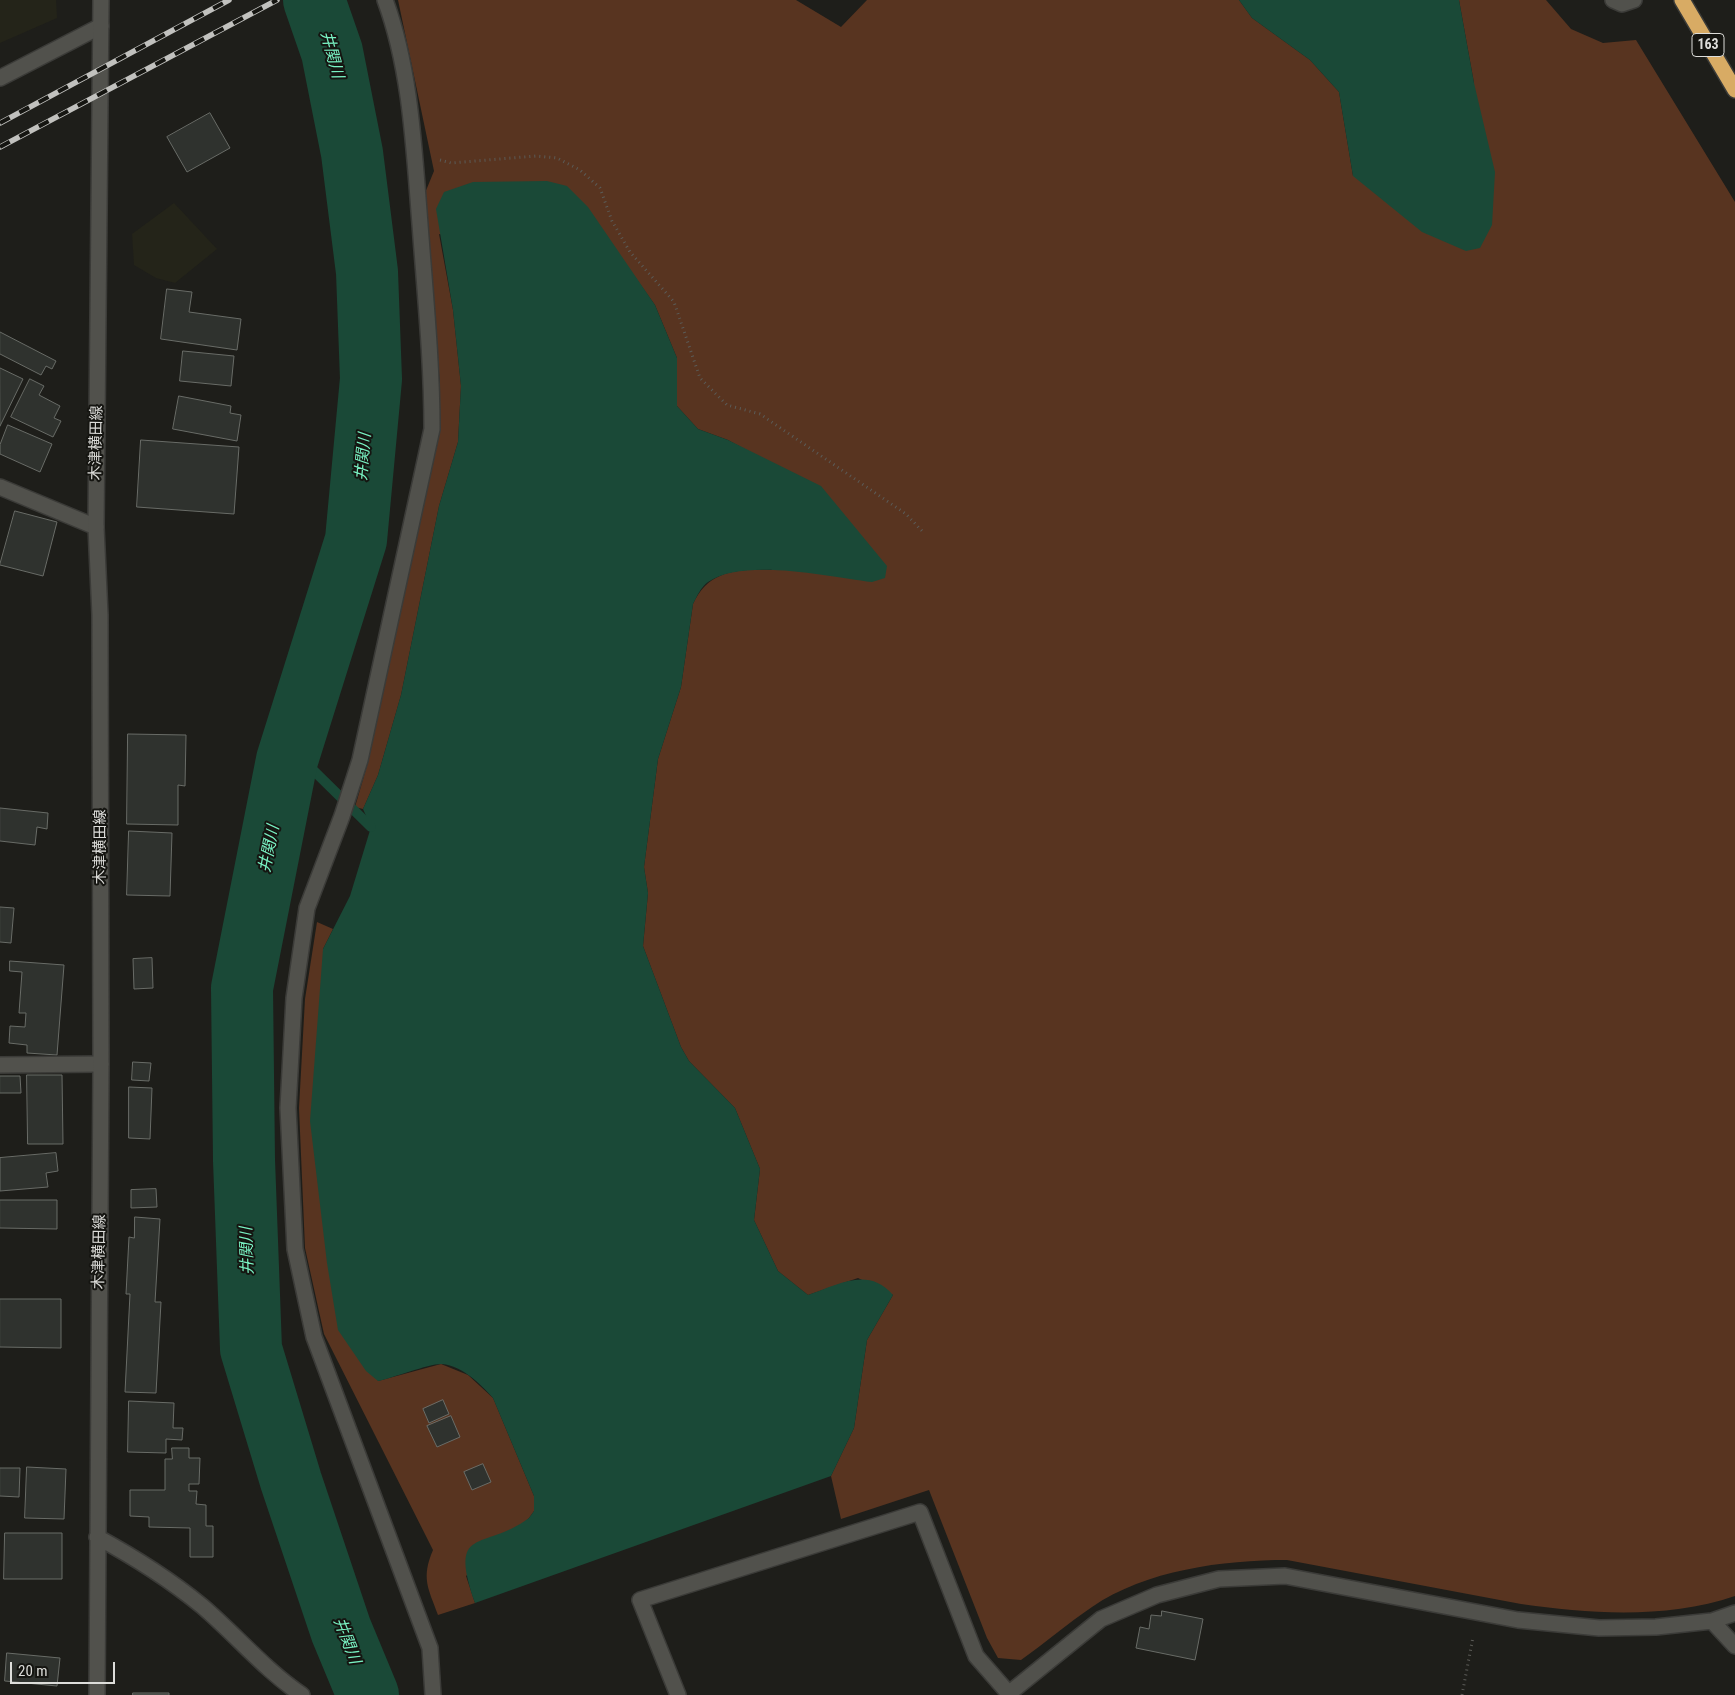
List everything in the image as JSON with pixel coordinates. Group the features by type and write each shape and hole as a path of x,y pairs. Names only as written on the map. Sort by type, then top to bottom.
{"highway":[{"name":"163","path":"1682,0 1735,90"}],"street":[{"name":"木津横田線","path":"97,1695 101,1064 100,615 96,527 101,0"},
{"path":"385,0 395,27 406,90 413,153 431,376 432,429 362,750 350,794 308,908 294,998 288,1108 295,1249 314,1337 430,1648 433,1695"},
{"path":"1613,0 1622,4 1634,0"},
{"path":"0,78 101,26"},
{"path":"0,487 96,527"},
{"path":"0,1065 101,1064"},
{"path":"678,1695 640,1600 920,1512 976,1656 1008,1695 1101,1620 1157,1595 1219,1579 1285,1576 1518,1620 1599,1628 1656,1627 1712,1620 1735,1613"},
{"path":"97,1537 139,1560 172,1582 244,1643 264,1666 302,1695"},
{"path":"1712,1620 1735,1646"}],"path":[{"path":"413,153 451,163 536,156 557,158 580,170 600,188 612,222 630,252 674,302 700,378 709,388 728,405 760,414 906,514 924,533"},
{"path":"1462,1695 1478,1612"}],"shaded area":[{"path":"0,0 56,0 57,18 0,43"},
{"path":"398,0 796,0 841,27 867,0 1239,0 1252,18 1310,60 1339,92 1353,176 1474,83 1459,0 1546,0 1571,29 1603,43 1636,40 1735,202 1735,1596 1683,1608 1656,1611 1602,1612 1521,1604 1287,1560 1237,1562 1211,1565 1161,1576 1113,1594 1083,1613 1021,1660 998,1658 987,1638 929,1490 841,1519 831,1476 854,1428 867,1340 893,1295 858,1278 808,1295 778,1271 754,1220 760,1169 735,1108 689,1061 681,1047 643,946 648,893 644,867 658,759 681,687 693,604 707,584 716,578 737,571 772,570 762,459 728,440 698,429 677,406 677,358 655,305 632,273 439,234 453,310 461,386 458,442 439,506 401,695 378,775 363,809 355,807 368,762 439,430 440,385 425,193 434,171"},
{"path":"1239,0 1459,0 1474,83 1495,172 1492,225 1480,248 1466,251 1422,232 1353,176 1339,92 1310,60 1252,18"},
{"path":"547,181 567,186 588,207 655,305 677,358 677,406 698,429 728,440 821,486 887,566 885,578 872,582 811,573 764,570 743,571 724,575 708,582 699,592 693,604 681,687 658,759 644,867 648,893 643,946 681,1047 689,1061 735,1108 760,1169 754,1220 778,1271 808,1295 852,1280 863,1280 873,1281 883,1286 893,1295 867,1340 854,1428 831,1476 475,1603 468,1578 466,1561 468,1550 475,1544 512,1528 529,1518 534,1511 534,1496 493,1398 477,1382 457,1368 442,1364 378,1381 366,1371 338,1330 327,1263 310,1121 323,949 350,896 371,827 363,809 378,775 401,695 439,506 458,442 461,386 453,310 436,209 444,192 473,182"},
{"path":"174,203 217,249 175,283 156,278 134,265 132,234"},
{"path":"317,922 333,929 323,949 378,1381 441,1364 468,1375 493,1398 534,1496 534,1511 529,1518 466,1576 475,1603 438,1615 427,1583 427,1568 433,1550 324,1334 305,1248 299,1108 305,999"}],"building":[{"path":"210,113 230,148 187,172 167,137"},
{"path":"167,289 192,292 189,312 241,319 237,350 161,339"},
{"path":"0,332 56,361 52,369 46,366 41,375 0,354"},
{"path":"183,351 234,356 231,386 180,381"},
{"path":"0,368 23,379 0,426"},
{"path":"30,379 44,386 39,395 60,406 54,418 61,421 53,437 11,417"},
{"path":"179,396 231,406 230,413 241,415 237,441 173,429"},
{"path":"8,425 52,444 40,472 0,454 0,445"},
{"path":"141,440 239,447 234,514 137,507"},
{"path":"15,511 57,522 43,576 0,565"},
{"path":"128,734 186,735 185,786 178,785 178,825 127,824"},
{"path":"0,808 48,813 47,829 37,827 35,845 0,841"},
{"path":"129,831 172,833 170,896 127,895"},
{"path":"0,907 14,908 11,943 0,942"},
{"path":"152,958 153,988 134,989 133,959"},
{"path":"10,961 64,965 57,1055 27,1053 27,1045 9,1043 10,1026 25,1027 26,1013 19,1013 22,972 10,971"},
{"path":"133,1062 151,1063 149,1081 132,1080"},
{"path":"27,1075 62,1075 63,1144 28,1144"},
{"path":"0,1076 20,1076 21,1093 0,1093"},
{"path":"129,1087 152,1088 150,1139 129,1138"},
{"path":"56,1153 58,1171 46,1173 48,1187 0,1191 0,1158"},
{"path":"156,1189 157,1207 131,1208 131,1190"},
{"path":"0,1200 57,1200 57,1229 0,1228"},
{"path":"135,1217 160,1219 155,1302 161,1302 156,1393 125,1392 130,1294 126,1294 129,1237 134,1238"},
{"path":"0,1299 61,1299 61,1348 0,1347"},
{"path":"443,1400 449,1414 429,1423 423,1409"},
{"path":"129,1401 174,1403 173,1428 183,1428 182,1440 166,1439 166,1453 128,1452"},
{"path":"451,1416 460,1437 437,1447 427,1426"},
{"path":"172,1448 189,1448 189,1458 200,1458 199,1484 189,1484 189,1491 197,1491 196,1504 206,1505 206,1526 213,1526 213,1557 190,1557 190,1528 149,1527 149,1517 130,1516 130,1490 165,1490 165,1459 172,1459"},
{"path":"483,1464 491,1482 472,1490 464,1472"},
{"path":"27,1467 66,1469 64,1519 25,1518"},
{"path":"0,1468 20,1468 19,1497 0,1496"},
{"path":"5,1533 62,1533 62,1579 4,1579"},
{"path":"1162,1611 1203,1619 1195,1660 1136,1648 1140,1627 1149,1629 1151,1615 1161,1616"},
{"path":"7,1653 60,1658 57,1686 5,1681"},
{"path":"133,1693 169,1693 169,1695 133,1695"}],"waterway":[{"name":"井関川","path":"314,0 332,52 352,153 367,272 371,379 356,540 287,760 242,988 244,1160 251,1349 291,1481 341,1630 368,1695"},
{"path":"287,760 312,769 371,827"}],"railway":[{"path":"0,123 229,0"},
{"path":"0,147 277,0"}]}
